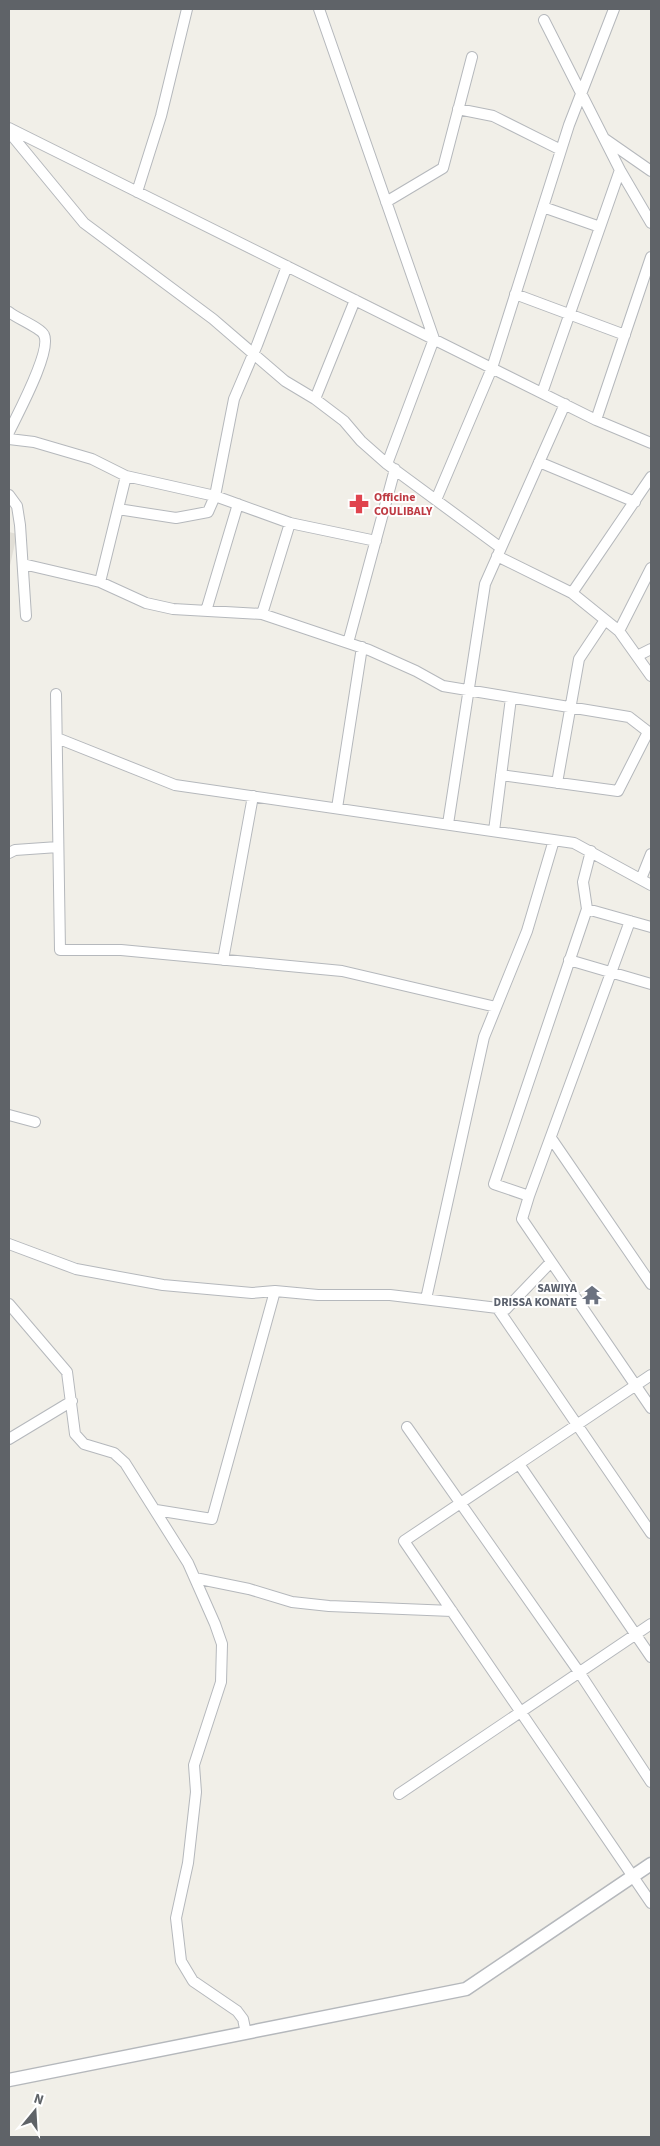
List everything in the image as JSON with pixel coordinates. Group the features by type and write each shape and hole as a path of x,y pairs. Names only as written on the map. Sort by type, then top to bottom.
{"street":[{"path":"137,192 160,116 187,9"},
{"path":"319,9 434,339 391,466 376,541 348,643"},
{"path":"436,500 492,368 561,150 614,9"},
{"path":"544,20 620,170 651,222"},
{"path":"386,202 443,168 472,57"},
{"path":"458,109 493,116 561,150"},
{"path":"9,130 596,420 651,444"},
{"path":"9,130 84,223 213,319 285,381 315,399 344,421 361,441 499,552 572,593 619,631 651,676"},
{"path":"603,137 651,171"},
{"path":"542,393 620,170"},
{"path":"543,207 600,227"},
{"path":"596,420 651,258"},
{"path":"118,509 176,518 208,512 215,496 229,414 239,384 253,355 287,266"},
{"path":"515,294 625,335"},
{"path":"315,399 356,300"},
{"path":"9,312 18,320 41,331 45,340 44,354 9,432"},
{"path":"448,824 485,584 565,404"},
{"path":"9,439 34,442 92,459 126,476 215,496 290,523 376,541"},
{"path":"539,462 635,502"},
{"path":"100,582 126,476"},
{"path":"572,593 651,477"},
{"path":"9,495 17,506 24,564 26,616"},
{"path":"206,611 238,504"},
{"path":"262,614 290,523"},
{"path":"24,564 100,582 146,603 173,608 262,614 362,647 416,671 443,686 628,717 650,733 618,792 501,775"},
{"path":"619,631 651,568"},
{"path":"558,783 578,659 605,620"},
{"path":"337,808 362,647"},
{"path":"637,656 651,649"},
{"path":"56,694 60,950 121,950 342,971 496,1007"},
{"path":"494,831 511,698"},
{"path":"57,738 175,785 574,842 651,885"},
{"path":"223,960 253,796"},
{"path":"426,1299 484,1037 527,931 554,840"},
{"path":"9,853 15,850 58,847"},
{"path":"529,1196 494,1184 587,909 583,882 591,851"},
{"path":"641,879 651,854"},
{"path":"587,909 651,926"},
{"path":"630,921 522,1219 651,1408"},
{"path":"569,960 651,984"},
{"path":"9,1115 35,1122"},
{"path":"552,1138 651,1284"},
{"path":"9,1244 76,1269 163,1286 252,1293 275,1291 318,1295 390,1295 498,1309 506,1309 551,1262"},
{"path":"156,1510 212,1519 275,1291"},
{"path":"9,1304 67,1372 75,1434 84,1444 114,1453 124,1462 156,1510 194,1578 216,1624 222,1644 221,1682 194,1765 196,1792 190,1846 176,1918 181,1961 193,1981 237,2011 243,2019 246,2034"},
{"path":"498,1309 651,1533"},
{"path":"651,1375 404,1541 651,1903"},
{"path":"9,1438 72,1401"},
{"path":"407,1427 579,1672 651,1782"},
{"path":"519,1464 651,1657"},
{"path":"194,1578 250,1589 292,1602 452,1611"},
{"path":"399,1794 651,1624"},
{"path":"9,2080 466,1989 651,1864"}],"shaded area":[{"path":"9,532 17,534 9,570"}],"place":[{"name":"Officine COULIBALY","path":"359,504"},
{"name":"SAWIYA DRISSA KONATE","path":"592,1295"}]}
